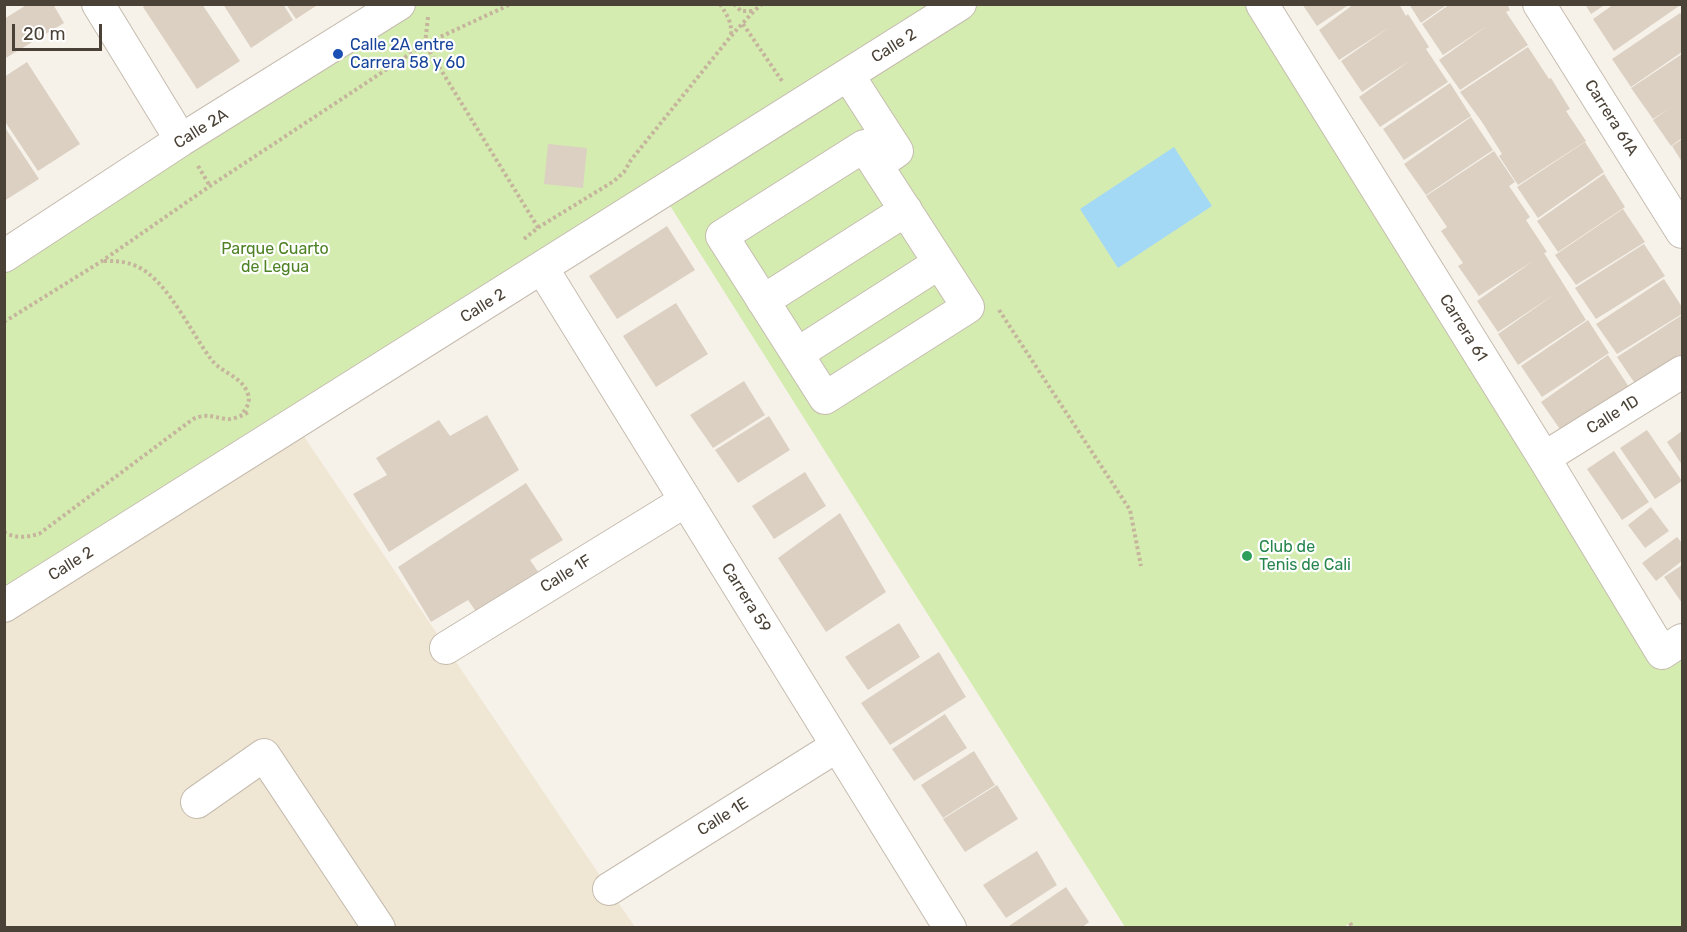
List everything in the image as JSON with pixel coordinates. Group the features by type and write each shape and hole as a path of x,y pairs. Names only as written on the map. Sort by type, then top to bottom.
{"street":[{"path":"98,4 181,140"},
{"name":"Calle 2A","path":"4,256 181,140 399,4"},
{"name":"Calle 2","path":"4,606 960,4"},
{"name":"Carrera 61","path":"1262,4 1544,458 1672,647"},
{"name":"Carrera 61A","path":"1539,4 1683,232"},
{"path":"848,75 897,152 877,165"},
{"path":"864,146 906,210 968,307 825,398 722,236 864,146"},
{"path":"763,301 906,210"},
{"path":"797,354 939,263"},
{"name":"Carrera 59","path":"542,268 950,927"},
{"name":"Calle 1D","path":"1544,458 1683,372"},
{"name":"Calle 1F","path":"446,648 686,501"},
{"name":"Calle 1E","path":"609,889 837,746"},
{"path":"197,802 264,755 379,927"}],"path":[{"path":"4,322 102,261 210,186 425,44 511,4"},
{"path":"720,4 729,17 732,26 731,36"},
{"path":"734,4 741,11 754,11"},
{"path":"522,242 539,227 614,182 731,36 762,4"},
{"path":"428,15 425,44 539,227 542,268"},
{"path":"743,24 799,106"},
{"path":"102,261 124,261 139,267 158,282 176,305 212,362 241,382 249,395 248,405 241,416"},
{"path":"995,304 1130,510 1142,566"},
{"path":"4,532 24,538 39,534 193,419 203,415 228,420 250,412"}],"shaded area":[{"path":"295,423 635,927 5,928 5,606"}],"green space":[{"name":"Club de Tenis de Cali","path":"399,5 1262,5 1662,653 1682,640 1682,927 1353,928 1350,923 1342,928 1125,927 662,193 5,606 4,256"}],"water":[{"path":"1174,147 1212,206 1118,268 1080,209"}],"building":[{"path":"28,4 53,4 64,23 4,59 4,19"},
{"path":"147,4 202,4 240,61 197,89 143,7"},
{"path":"223,4 283,4 293,20 251,48"},
{"path":"286,4 319,4 296,19"},
{"path":"1302,4 1350,4 1317,26"},
{"path":"1354,4 1399,4 1429,47 1426,49 1448,82 1380,127 1359,97 1411,60 1362,92 1341,61 1390,27 1339,60 1319,30"},
{"path":"1409,4 1448,4 1421,23"},
{"path":"1450,4 1507,4 1510,10 1506,12 1528,45 1460,90 1439,60 1487,26 1443,55 1422,24"},
{"path":"1585,4 1606,4 1591,14"},
{"path":"1614,4 1682,4 1614,51 1593,19"},
{"path":"1680,13 1682,16 1682,52 1631,87 1612,59"},
{"path":"1528,47 1549,79 1551,78 1570,109 1566,111 1586,141 1518,185 1499,156 1502,154 1460,92"},
{"path":"1682,54 1682,138 1671,146 1653,120 1668,109 1653,119 1631,88"},
{"path":"27,62 80,144 38,171 4,120 4,77"},
{"path":"1450,83 1471,116 1404,160 1383,129"},
{"path":"1471,117 1493,150 1426,195 1404,164"},
{"path":"4,126 39,179 4,201"},
{"path":"1682,139 1682,162 1672,146"},
{"path":"1585,142 1604,172 1538,218 1517,187"},
{"path":"548,144 587,148 583,188 544,184"},
{"path":"1494,151 1515,182 1509,186 1530,217 1526,220 1586,320 1518,365 1498,334 1555,294 1498,332 1477,301 1533,261 1479,296 1458,266 1463,263 1441,231 1447,227 1426,196"},
{"path":"1604,174 1625,207 1558,252 1537,221"},
{"path":"1623,209 1645,242 1576,285 1555,255"},
{"path":"667,226 695,270 617,319 589,276"},
{"path":"1644,244 1665,276 1596,319 1575,288"},
{"path":"1664,279 1682,307 1682,314 1617,354 1596,324"},
{"path":"676,303 708,354 656,387 623,336"},
{"path":"1682,315 1682,361 1638,388 1617,357"},
{"path":"1588,320 1609,353 1542,397 1521,366"},
{"path":"1608,355 1629,387 1562,432 1541,402"},
{"path":"744,381 765,415 713,448 690,415"},
{"path":"487,415 519,470 389,552 353,494 387,475 376,458 439,420 450,436"},
{"path":"769,416 790,450 738,483 715,450"},
{"path":"1647,430 1682,481 1655,499 1620,448"},
{"path":"1682,431 1682,465 1667,442"},
{"path":"1614,451 1649,502 1622,520 1587,469"},
{"path":"805,472 826,506 774,539 752,506"},
{"path":"526,483 563,540 530,560 541,576 479,616 468,600 431,622 398,567"},
{"path":"1651,507 1669,531 1645,548 1628,525"},
{"path":"840,513 886,592 826,632 778,558"},
{"path":"1677,537 1682,543 1682,561 1656,581 1642,563"},
{"path":"1682,565 1682,603 1664,577"},
{"path":"899,623 920,657 868,690 845,657"},
{"path":"939,652 966,697 890,745 861,703"},
{"path":"945,714 967,748 914,781 892,749"},
{"path":"974,751 995,785 943,818 921,785"},
{"path":"997,785 1018,819 965,852 943,819"},
{"path":"1037,851 1057,885 1006,918 983,885"},
{"path":"1066,887 1089,922 1081,928 1006,928"}],"place":[{"name":"Calle 2A entre Carrera 58 y 60","path":"338,54"},
{"name":"Club de Tenis de Cali","path":"1247,556"}],"park label":[{"name":"Parque Cuarto de Legua","path":"275,258"}]}
